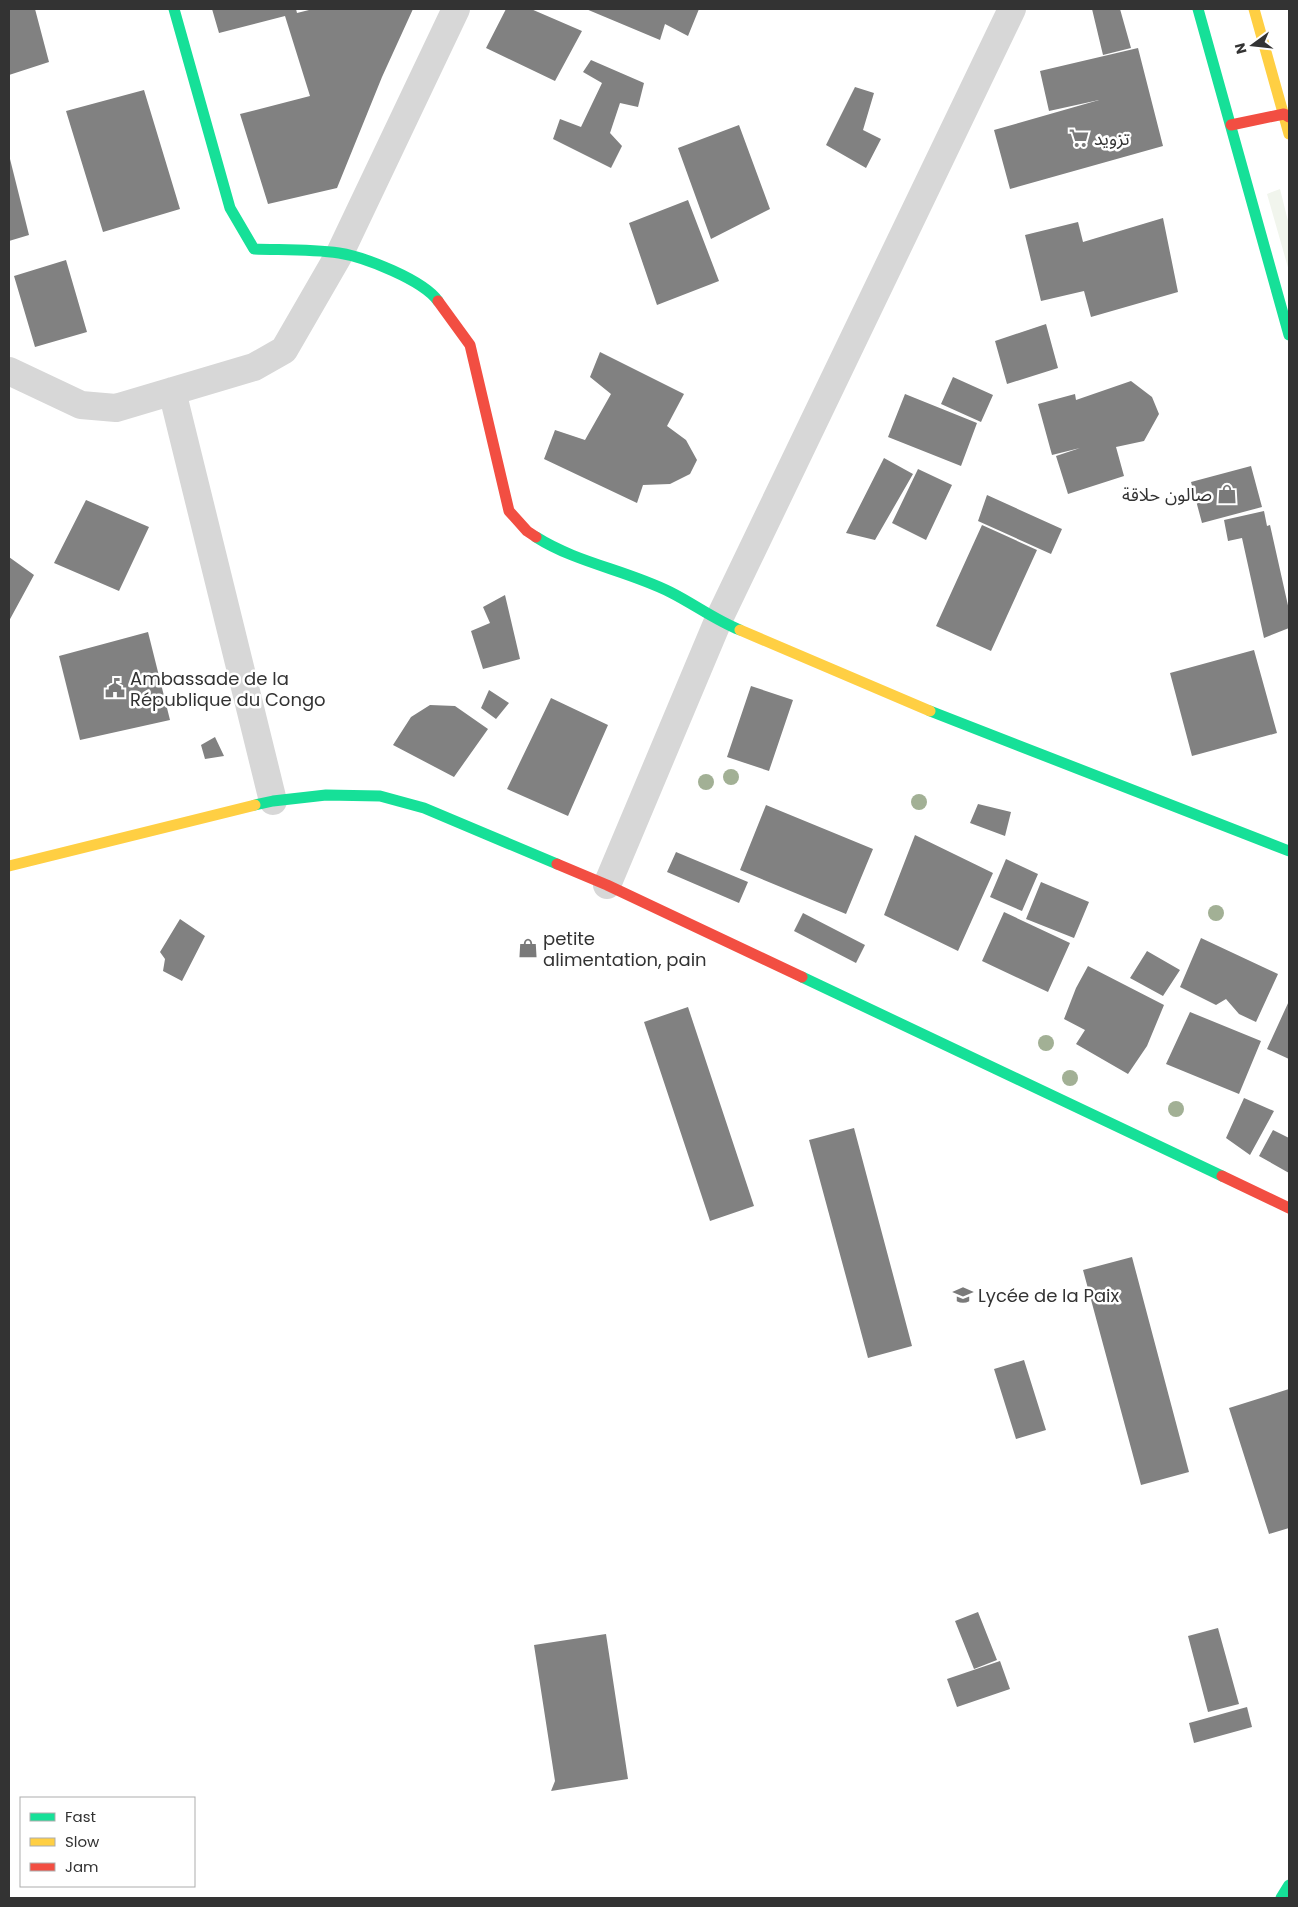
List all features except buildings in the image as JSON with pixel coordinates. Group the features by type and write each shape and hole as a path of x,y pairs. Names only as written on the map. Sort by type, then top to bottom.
{"street":[{"path":"174,9 230,208 254,249 340,253 389,269 430,290 470,345 509,511 527,531 557,550 630,575 670,592 718,621 917,706 1289,851"},
{"path":"9,371 81,405 116,408 254,367 284,350 340,253 456,9"},
{"path":"607,885 718,621 1012,9"},
{"path":"1198,9 1289,335"},
{"path":"1254,9 1282,83 1289,134"},
{"path":"1231,126 1286,116"},
{"path":"172,391 273,801"},
{"path":"9,866 273,801 326,795 380,796 424,808 607,885 1289,1208"},
{"path":"1281,1898 1289,1885"}],"shaded area":[{"path":"1280,189 1289,225 1289,271 1267,194"}],"traffic: fast":[{"path":"174,9 230,208 254,249 318,251 350,255 378,264 407,278 431,293 438,301"},
{"path":"1198,9 1289,335"},
{"path":"536,537 585,560 653,584 740,630"},
{"path":"930,711 1289,851"},
{"path":"255,805 326,795 380,796 424,808 557,864"},
{"path":"802,977 1222,1176"},
{"path":"1281,1898 1289,1885"}],"traffic: slow":[{"path":"1254,9 1289,134"},
{"path":"740,630 930,711"},
{"path":"9,866 255,805"}],"traffic: jam":[{"path":"1231,125 1284,114 1289,117"},
{"path":"438,301 470,345 509,511 527,531 536,537"},
{"path":"557,864 607,885 802,977"},
{"path":"1222,1176 1289,1208"}],"place":[{"name":"تزويد","path":"1079,138"},
{"name":"صالون حلاقة","path":"1227,494"},
{"name":"Ambassade de la République du Congo","path":"115,688"},
{"name":"petite alimentation, pain","path":"528,948"},
{"name":"Lycée de la Paix","path":"963,1295"}]}
